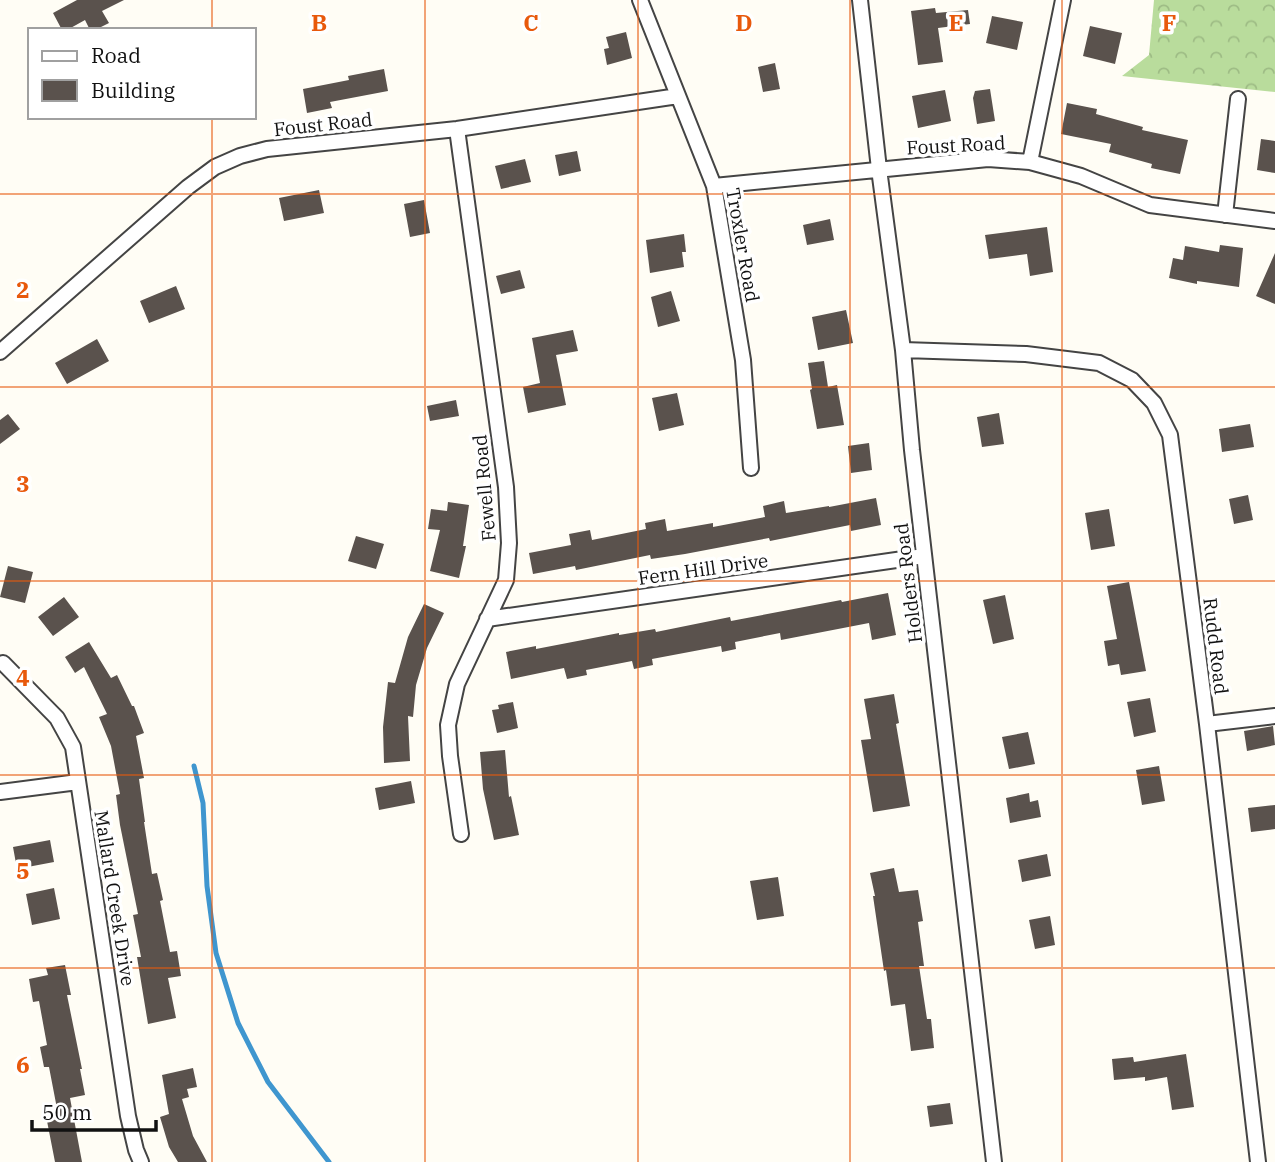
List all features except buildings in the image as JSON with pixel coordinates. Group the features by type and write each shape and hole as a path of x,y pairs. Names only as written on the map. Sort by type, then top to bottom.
{"street":[{"name":"Troxler Road","path":"640,0 714,186 743,360 751,468"},
{"name":"Holders Road","path":"860,0 903,350 924,556 995,1162"},
{"path":"1030,162 1063,0"},
{"name":"Foust Road","path":"0,352 188,187 215,167 240,156 267,149 457,129 678,96"},
{"path":"1225,215 1238,99"},
{"name":"Fewell Road","path":"457,129 506,487 509,543 506,580 457,684 448,725 461,834"},
{"name":"Foust Road","path":"714,186 988,159 1030,162 1081,176 1150,205 1275,221"},
{"name":"Rudd Road","path":"903,350 1026,354 1099,363 1132,380 1154,403 1170,435 1258,1162"},
{"name":"Fern Hill Drive","path":"487,620 924,556"},
{"name":"Mallard Creek Drive","path":"3,663 57,718 73,747 128,1116 141,1162"},
{"path":"1207,724 1275,716"},
{"path":"0,792 78,782"}],"green space":[{"path":"1154,0 1275,0 1275,92 1122,76 1149,55"}],"waterway":[{"path":"194,766 203,803 207,886 216,953 238,1023 268,1082 329,1162"}]}
